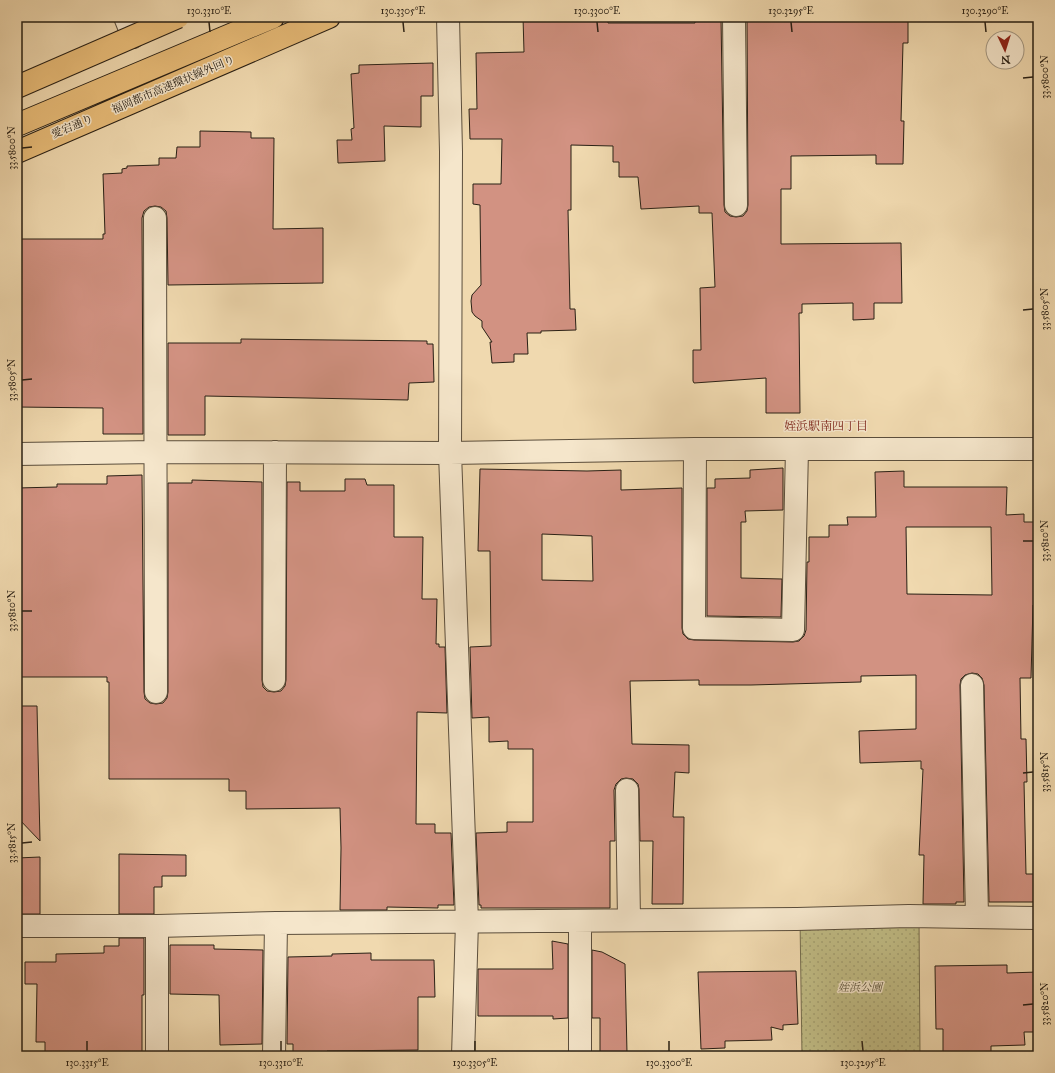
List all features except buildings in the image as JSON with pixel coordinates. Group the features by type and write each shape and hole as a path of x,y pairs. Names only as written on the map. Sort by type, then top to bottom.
{"highway":[{"path":"17,87 178,17"},
{"path":"17,125 273,17"},
{"name":"福岡都市高速環状線外回り","path":"17,151 329,17"}],"street":[{"path":"125,17 133,37"},
{"path":"17,87 178,17"},
{"name":"愛宕通り","path":"17,151 324,17"},
{"path":"448,17 451,152 450,452 467,922 463,1056"},
{"path":"734,17 736,206"},
{"path":"155,218 156,692"},
{"path":"695,449 694,628 793,630 797,449"},
{"path":"17,454 695,449 1038,449"},
{"path":"274,680 275,452"},
{"path":"972,685 977,916"},
{"path":"627,790 629,920"},
{"path":"17,926 157,926 276,923 797,919 909,916 1038,918"},
{"path":"580,921 580,1056"},
{"path":"274,1056 276,923"},
{"path":"157,926 157,1056"}],"green space":[{"name":"姪浜公園","path":"919,917 920,1056 802,1056 800,918"}],"district":[{"name":"姪浜駅南四丁目","path":"826,426"}]}
